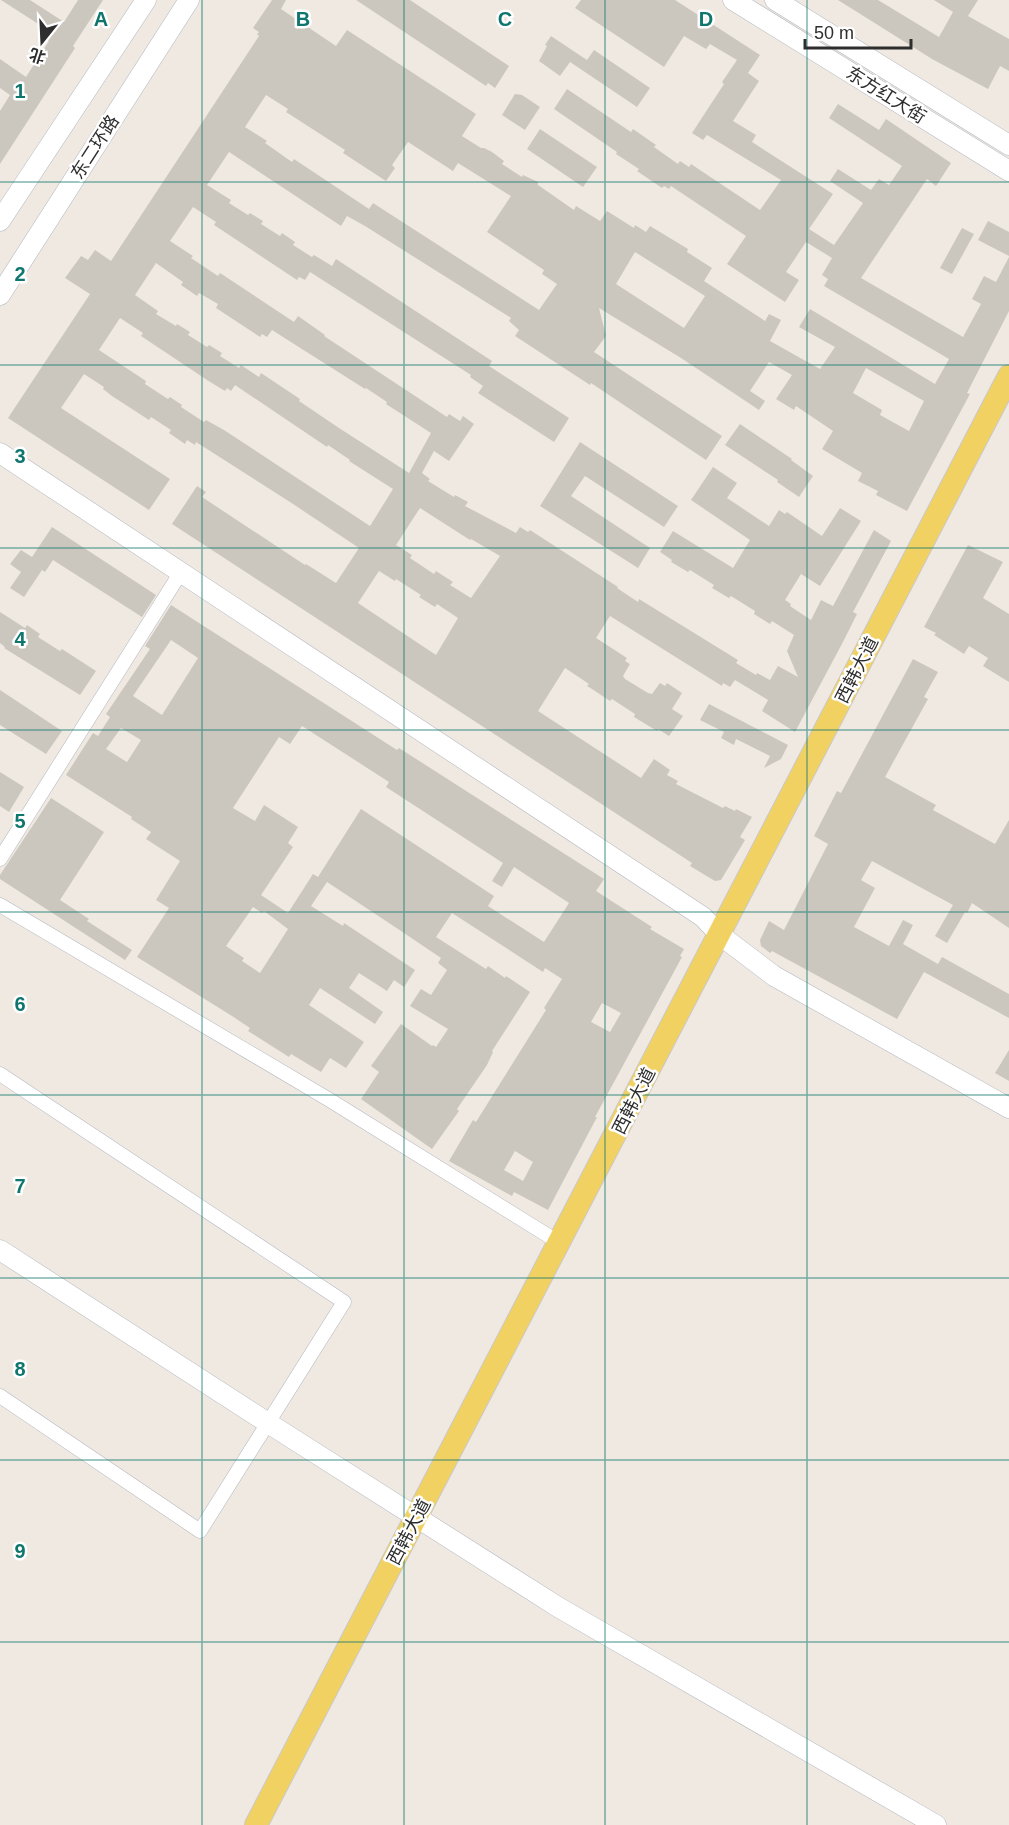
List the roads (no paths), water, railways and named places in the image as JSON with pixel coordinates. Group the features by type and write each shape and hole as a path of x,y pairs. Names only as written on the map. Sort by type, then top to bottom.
{"main road":[{"name":"西韩大道","path":"269,1825 560,1243 725,938 1009,376"},
{"name":"西韩大道","path":"256,1825 421,1521 725,938 1009,401"}],"street":[{"path":"0,221 146,0"},
{"name":"东二环路","path":"0,295 189,0"},
{"name":"东方红大街","path":"733,0 1009,171"},
{"name":"东方红大街","path":"775,0 1009,145"},
{"path":"0,453 702,917 725,938 774,975 1009,1108"},
{"path":"0,859 181,572"},
{"path":"0,905 328,1099 560,1243"},
{"path":"0,1074 344,1302 200,1531 0,1396"},
{"path":"0,1251 267,1424 336,1465 558,1606 936,1825"}]}
